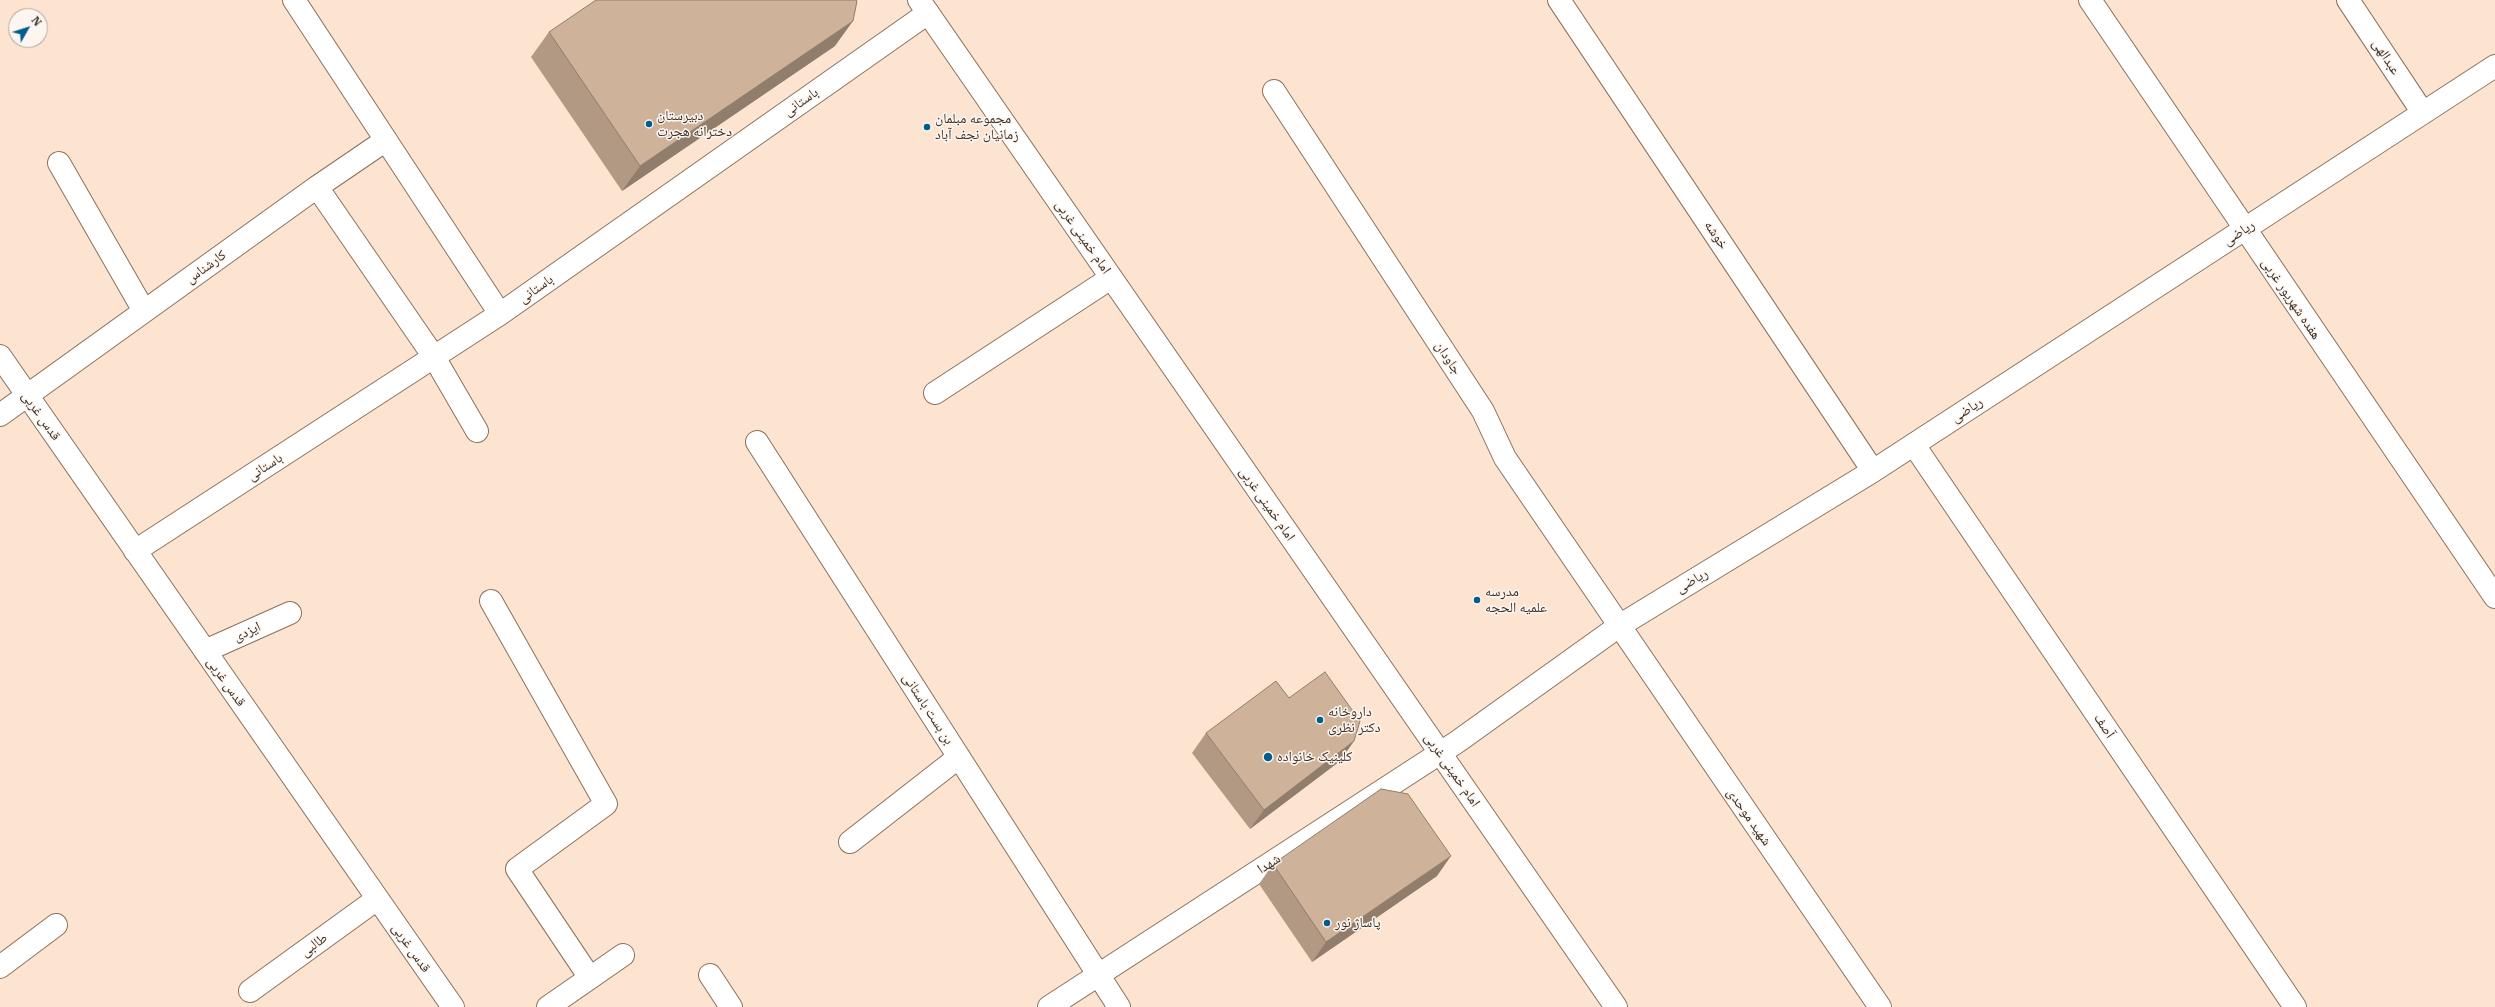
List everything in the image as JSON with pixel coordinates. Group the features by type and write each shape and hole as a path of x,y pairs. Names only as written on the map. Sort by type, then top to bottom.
{"street":[{"path":"294,0 500,314"},
{"name":"خوشه","path":"1559,0 1874,471"},
{"name":"هفده شهریور غربی","path":"2090,0 2244,230 2495,597"},
{"name":"عبدالهی","path":"2348,0 2423,113"},
{"name":"امام خمینی غربی","path":"923,6 1616,1007"},
{"name":"باستانی","path":"135,551 500,314 923,6"},
{"name":"ریاضی","path":"1440,753 1618,626 1874,471 2423,113 2494,69"},
{"name":"جاودان","path":"1274,92 1483,411 1506,458 1618,626"},
{"name":"کارشناس","path":"0,415 317,187 386,140"},
{"path":"59,163 144,311"},
{"path":"317,187 434,357 477,431"},
{"path":"935,393 1111,278"},
{"name":"قدس غربی","path":"0,356 453,1007"},
{"name":"بن بست باستانی","path":"757,442 1099,975"},
{"name":"آصف","path":"1914,445 2295,1007"},
{"path":"491,601 606,804 517,869 590,978"},
{"name":"ایزدی","path":"205,652 290,613"},
{"name":"شهید موحدی","path":"1618,626 1880,1007"},
{"name":"شهدا","path":"1049,1007 1440,753"},
{"path":"850,842 959,757"},
{"name":"طالبی","path":"250,991 378,899"},
{"path":"0,967 56,925"},
{"path":"548,1007 623,955"},
{"path":"710,975 731,1007"},
{"path":"1099,975 1119,1007"}],"building":[{"name":"دبیرستان دخترانه هجرت","path":"596,0 857,1 853,21 640,166 549,32"},
{"name":"کلینیک خانواده","path":"1325,672 1360,721 1354,741 1264,810 1206,733 1276,681 1289,698"},
{"name":"پاساژ نور","path":"1381,789 1408,794 1451,856 1326,942 1273,864"}],"place":[{"name":"دبیرستان دخترانه هجرت","path":"649,124"},
{"name":"مجموعه مبلمان زمانیان نجف آباد","path":"927,127"},
{"name":"مدرسه علمیه الحجه","path":"1477,600"},
{"name":"داروخانه دکتر نظری","path":"1320,720"},
{"name":"کلینیک خانواده","path":"1268,757"},
{"name":"پاساژ نور","path":"1327,923"}]}
